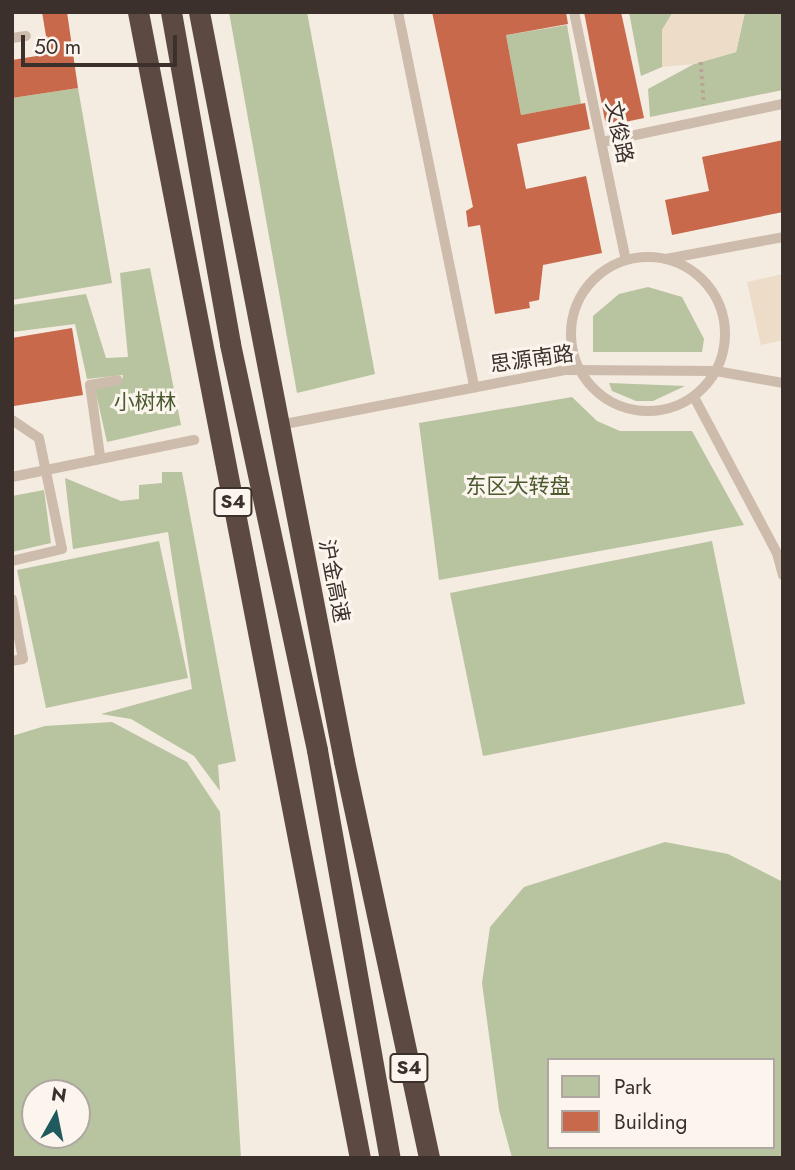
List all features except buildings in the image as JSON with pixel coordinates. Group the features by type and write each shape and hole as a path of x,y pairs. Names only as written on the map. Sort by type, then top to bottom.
{"highway":[{"name":"S4","path":"138,12 360,1158"},
{"name":"S4","path":"171,12 230,344 317,750 390,1158"},
{"name":"沪金高速","path":"199,12 388,979 429,1158"}],"lane":[{"path":"398,12 474,387"},
{"name":"文俊路","path":"574,12 626,260"},
{"path":"12,38 26,36"},
{"path":"602,142 783,104"},
{"path":"666,259 688,268 719,303 725,326 724,349 716,371 694,397 674,407 630,410 610,401 580,370 571,326 577,304 589,285 626,260 666,259 783,237"},
{"name":"思源南路","path":"290,423 474,387 580,370 716,371 783,383"},
{"path":"100,456 90,385 118,380"},
{"path":"694,397 777,552 783,575"},
{"path":"12,420 39,438 48,468 62,550 12,561"},
{"path":"12,477 100,456 194,440"},
{"path":"12,599 15,634 23,659 12,661"}],"path":[{"path":"701,62 705,120"}],"green space":[{"path":"229,12 307,12 375,374 297,393"},
{"path":"629,12 673,12 662,30 662,67 641,76"},
{"path":"745,12 783,12 783,90 650,117 648,89 694,64 736,52"},
{"path":"567,25 581,104 521,115 506,35"},
{"path":"78,88 112,283 12,300 12,98"},
{"name":"小树林","path":"150,268 181,425 107,442 95,389 122,382 123,375 87,379 75,324 12,332 12,305 86,294 106,358 128,357 120,273"},
{"path":"648,287 682,297 704,339 702,352 593,352 593,316 619,294"},
{"path":"609,383 685,386 653,401 636,401 612,391"},
{"name":"东区大转盘","path":"572,397 597,421 620,431 692,431 744,525 439,580 419,423"},
{"path":"162,472 182,472 236,761 218,765 220,791 194,756 131,719 101,714 192,689 168,532 73,549 65,478 121,501 139,499 139,485 162,483"},
{"path":"44,490 51,543 12,552 12,496"},
{"path":"159,541 188,678 46,708 17,570"},
{"path":"712,541 745,704 483,756 450,593"},
{"path":"112,722 187,762 220,812 241,1158 12,1158 12,736 45,726"},
{"path":"665,842 728,854 783,882 783,1158 512,1158 499,1110 482,983 490,927 524,887"}],"shaded area":[{"path":"673,12 745,12 736,52 694,64 662,67 662,30"},
{"path":"783,274 783,340 761,345 747,282"}]}
